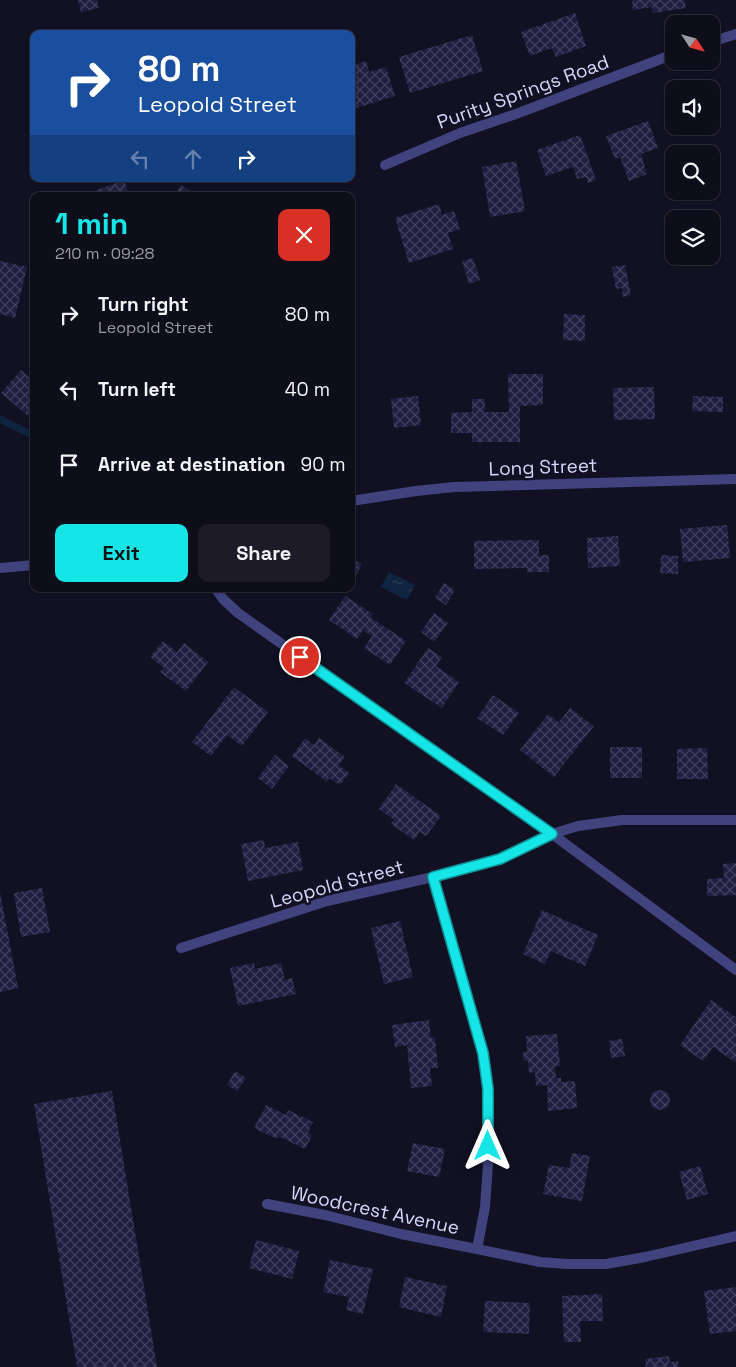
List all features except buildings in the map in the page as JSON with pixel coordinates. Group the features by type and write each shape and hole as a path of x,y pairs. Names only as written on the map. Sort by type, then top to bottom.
{"street":[{"path":"720,39 736,34"},
{"name":"Purity Springs Road","path":"385,165 460,133 665,57"},
{"name":"Long Street","path":"355,500 407,492 454,488 736,479"},
{"path":"0,568 30,565"},
{"path":"218,592 238,613 552,834 679,930 736,970"},
{"name":"Leopold Street","path":"181,948 327,901 433,877 500,859 552,834 578,826 622,820 736,820"},
{"name":"Woodcrest Avenue","path":"433,877 483,1053 488,1089 488,1164 484,1207 477,1249"},
{"name":"Woodcrest Avenue","path":"266,1204 540,1262 567,1264 606,1264 736,1236"}],"water":[{"path":"389,572 415,585 407,600 381,587"}],"waterway":[{"path":"0,419 30,434"}],"route":[{"path":"300,657 552,834 500,859 433,877 483,1053 488,1089 488,1146"}]}
